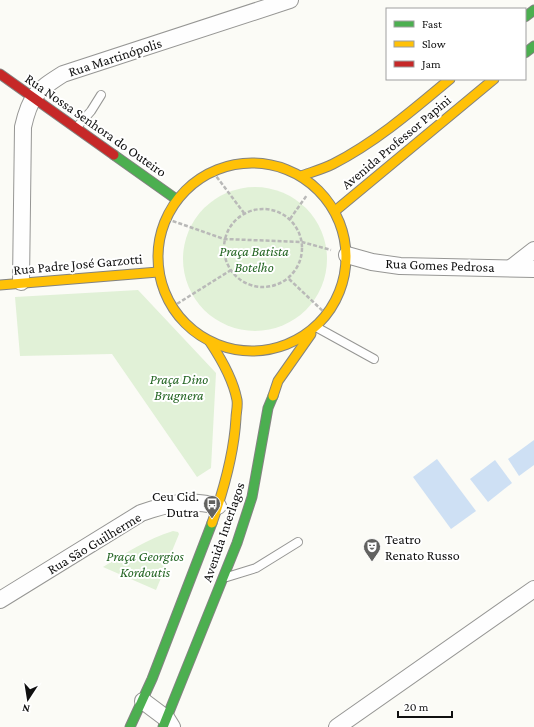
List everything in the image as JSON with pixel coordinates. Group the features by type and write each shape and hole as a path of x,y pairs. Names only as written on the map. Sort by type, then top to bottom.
{"main road":[{"path":"526,16 534,10"},
{"path":"526,52 534,46"},
{"name":"Rua Nossa Senhora do Outeiro","path":"0,74 176,199"},
{"name":"Avenida Professor Papini","path":"301,176 332,165 358,150 400,120 449,80"},
{"name":"Avenida Professor Papini","path":"335,211 493,80"},
{"path":"234,164 268,164 301,176 326,198 335,211 344,232 347,255 344,281 333,306 316,326 293,342 266,351 237,350 210,342 185,324 172,307 167,300 158,272 159,234 176,199 202,176 234,164"},
{"name":"Rua Padre José Garzotti","path":"0,285 21,282 158,272"},
{"name":"Avenida Interlagos","path":"167,724 237,543 252,497 268,408 278,382 316,326"},
{"name":"Avenida Interlagos","path":"130,727 143,701 218,506 227,475 237,402 228,370 210,342"}],"street":[{"name":"Rua Martinópolis","path":"21,282 22,127 32,98 46,85 63,74 290,0"},
{"path":"511,268 534,250"},
{"name":"Rua Gomes Pedrosa","path":"347,255 372,262 400,266 534,269"},
{"name":"Rua São Guilherme","path":"0,600 141,513 163,505 183,502 218,506"},
{"path":"337,727 534,589"},
{"path":"143,701 167,724"}],"lane":[{"path":"75,128 91,111 101,95"},
{"path":"316,326 374,359"},
{"path":"222,579 256,568 298,542"}],"path":[{"path":"213,172 244,213"},
{"path":"290,219 314,186"},
{"path":"259,208 276,210 290,219 298,229 302,242 301,262 289,278 271,287 251,286 234,276 224,258 224,239 231,224 244,213 259,208"},
{"path":"167,219 224,239 302,242 347,255"},
{"path":"172,307 231,270"},
{"path":"289,278 326,314"}],"green space":[{"name":"Praça Batista Botelho","path":"248,187 262,187 289,195 301,203 311,213 322,231 326,245 326,273 322,287 311,305 301,315 283,326 262,331 248,331 221,323 209,315 199,305 188,287 183,266 183,252 191,225 199,213 209,203 227,192"},
{"name":"Praça Dino Brugnera","path":"138,290 216,373 211,468 197,477 112,354 20,356 15,297"},
{"name":"Praça Georgios Kordoutis","path":"173,531 178,532 179,534 156,590 103,567 145,542"}],"water":[{"path":"534,440 534,465 519,476 508,459"},
{"path":"437,459 476,511 451,529 413,477"},
{"path":"495,460 512,483 488,502 470,479"}],"traffic: fast":[{"path":"526,16 534,10"},
{"path":"526,52 534,46"},
{"path":"114,155 176,199"},
{"path":"163,727 237,543 252,497 268,408 273,396"},
{"path":"130,727 152,679 212,523"}],"traffic: slow":[{"path":"301,176 333,164 364,146 394,125 449,80"},
{"path":"335,211 493,80"},
{"path":"243,163 261,163 288,170 312,184 319,190 325,197 339,221 346,248 346,257 346,266 339,293 325,317 319,324 312,330 288,344 261,351 243,351 225,347 208,340 192,330 179,317 169,301 162,284 158,266 158,248 162,230 169,213 179,197 192,184 208,174 225,167 243,163"},
{"path":"0,285 158,272"},
{"path":"273,396 278,381 311,334"},
{"path":"210,342 230,377 237,402 231,458 221,497 212,523"}],"traffic: jam":[{"path":"0,74 114,155"}],"place":[{"name":"Ceu Cid. Dutra","path":"212,519"},
{"name":"Teatro Renato Russo","path":"372,562"}]}
